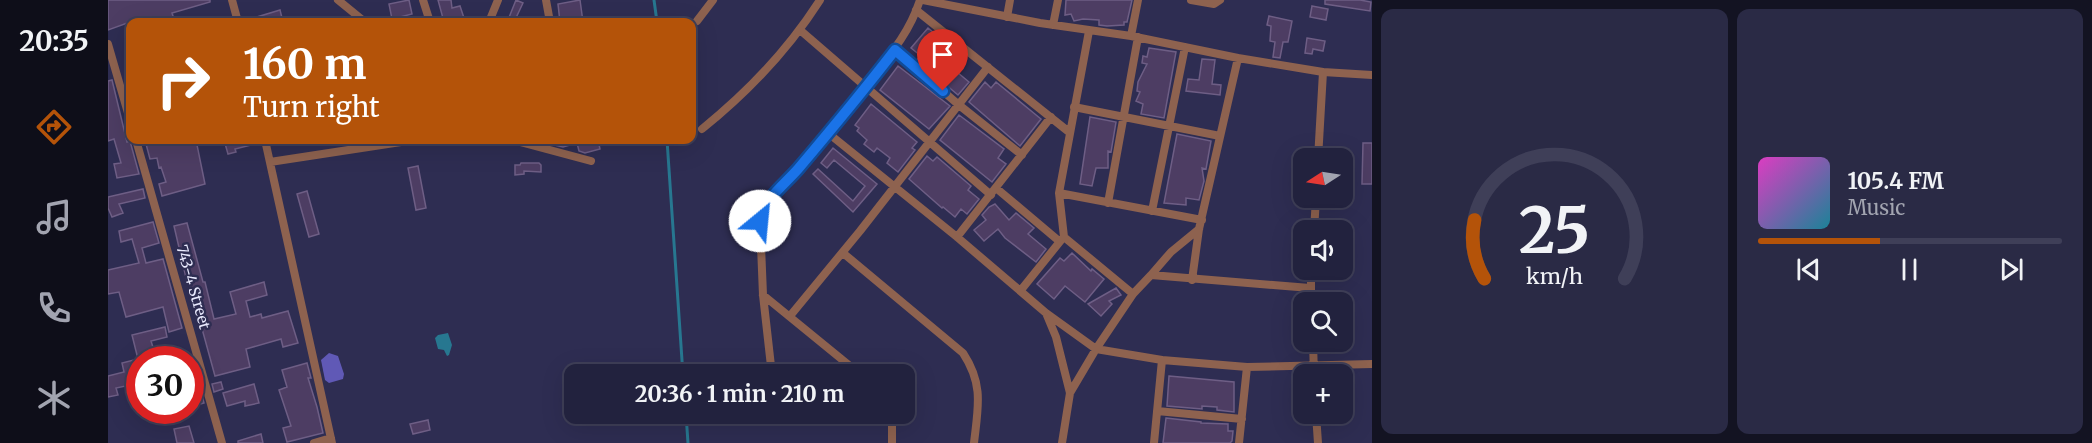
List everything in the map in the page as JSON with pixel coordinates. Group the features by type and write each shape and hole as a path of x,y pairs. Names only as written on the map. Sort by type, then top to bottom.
{"street":[{"path":"232,0 237,18"},
{"path":"338,0 361,18"},
{"path":"423,0 429,18"},
{"path":"491,18 498,0"},
{"path":"546,0 549,18"},
{"path":"697,21 713,0"},
{"path":"702,129 752,86 800,30 820,0"},
{"path":"771,364 763,295 760,231 762,211 767,202 828,133 895,50 921,0 1053,25 1134,37 1238,58 1323,72 1372,75"},
{"path":"1007,17 1010,0"},
{"path":"1053,25 1058,0"},
{"path":"1108,203 1124,116 1138,0"},
{"path":"1191,0 1214,4 1220,0"},
{"path":"916,10 1069,132"},
{"path":"800,30 930,141 1133,294"},
{"path":"1021,290 1062,239 1059,193 1089,31"},
{"path":"108,44 126,106"},
{"path":"1152,211 1185,47"},
{"path":"895,50 1022,155"},
{"path":"1192,280 1200,225 1238,58"},
{"path":"790,316 988,67"},
{"path":"1319,148 1323,72"},
{"path":"1074,107 1220,136"},
{"path":"957,237 1051,117"},
{"path":"828,133 957,237 1046,313 1096,349 1162,360 1293,370"},
{"name":"743-4 Street","path":"137,144 222,443"},
{"path":"266,144 332,441 314,443"},
{"path":"270,162 388,144"},
{"path":"527,144 591,161"},
{"path":"1059,193 1152,211 1200,225"},
{"path":"1062,443 1070,393 1096,349 1133,294 1171,252 1200,225"},
{"path":"843,252 963,353 972,367 980,399 974,443"},
{"path":"1151,275 1310,288"},
{"path":"1310,280 1310,292"},
{"path":"763,295 848,364"},
{"path":"1046,313 1056,337 1070,393"},
{"path":"1154,443 1162,360"},
{"path":"1353,366 1372,364"},
{"path":"1239,443 1247,367"},
{"path":"1157,411 1242,419"},
{"path":"892,424 892,443"},
{"path":"1317,424 1318,443"}],"shaded area":[{"path":"329,353 338,356 344,374 343,379 329,383 325,380 321,360"}],"water":[{"path":"448,333 452,345 447,356 444,350 438,349 435,338"}],"building":[{"path":"108,0 210,0 210,2 172,13 174,18 126,18 126,23 108,30"},
{"path":"409,0 412,14 392,18 389,4"},
{"path":"438,0 451,0 452,8 460,6 464,18 443,18"},
{"path":"516,0 523,3 516,18 509,18"},
{"path":"580,0 582,18 560,18 558,4"},
{"path":"1066,0 1132,0 1127,22 1124,22 1124,25 1107,26 1099,25 1099,20 1074,21 1071,14 1065,15"},
{"path":"1325,0 1371,2 1370,11 1325,4"},
{"path":"1312,6 1328,9 1326,20 1310,17"},
{"path":"280,10 282,18 254,18"},
{"path":"1269,16 1292,21 1288,42 1283,42 1280,58 1273,57 1275,42 1270,41 1271,26 1267,25"},
{"path":"928,28 956,51 953,56 958,60 955,63 961,68 957,72 969,82 958,95 938,78 944,71 930,60 924,67 917,60 921,56 911,48"},
{"path":"1307,38 1325,41 1323,51 1313,49 1312,54 1305,53"},
{"path":"1149,48 1176,52 1164,118 1141,114 1143,104 1136,101 1140,92 1137,91 1138,82 1147,64 1142,63 1143,56 1147,57"},
{"path":"1202,59 1215,60 1212,84 1221,85 1220,95 1186,91 1188,79 1199,80"},
{"path":"898,66 950,106 929,129 880,90"},
{"path":"112,80 126,144 131,144 139,174 117,178 114,164 121,163 114,139 108,141 108,81"},
{"path":"985,82 991,88 996,82 1041,119 1020,146 969,102"},
{"path":"871,104 917,142 912,148 915,150 898,172 887,163 890,158 877,148 874,152 864,144 867,140 857,131 859,128 855,125"},
{"path":"959,115 1004,149 998,158 1006,164 992,182 940,140"},
{"path":"1090,117 1116,122 1111,152 1108,151 1108,168 1096,168 1092,186 1080,184"},
{"path":"1177,134 1211,141 1206,169 1202,168 1204,181 1199,200 1186,198 1186,205 1164,203"},
{"path":"1363,143 1372,143 1372,184 1362,184"},
{"path":"146,144 197,144 205,184 162,196 159,184 166,182 157,158 150,159"},
{"path":"225,144 255,144 235,149 236,152 228,154"},
{"path":"555,144 574,144 563,147"},
{"path":"577,144 599,144 600,149 585,153 579,151"},
{"path":"833,148 877,184 853,212 813,174 818,169 853,201 865,186 834,160 827,168 821,163"},
{"path":"927,156 933,161 937,157 971,186 968,190 979,199 967,214 961,209 955,217 909,179"},
{"path":"539,163 541,172 524,171 524,174 515,175 515,165"},
{"path":"418,166 426,208 416,210 408,168"},
{"path":"143,189 145,198 119,204 123,213 112,217 108,208 108,197"},
{"path":"307,191 319,234 309,237 297,194"},
{"path":"995,204 1009,220 1016,213 1034,228 1028,234 1046,249 1036,262 1005,238 998,229 984,241 974,230 986,220 982,215"},
{"path":"153,222 159,243 142,248 146,263 163,259 182,328 169,332 163,307 126,317 119,292 108,294 108,270 139,263 132,239 121,242 119,231"},
{"path":"187,223 214,319 236,314 230,292 264,282 267,295 246,301 250,317 261,314 262,318 288,311 298,343 283,347 281,339 246,349 250,367 215,376 198,314 196,315 174,226"},
{"path":"1072,253 1091,271 1092,269 1104,279 1085,302 1065,286 1054,299 1037,284 1060,258 1064,261"},
{"path":"1116,288 1121,295 1109,301 1112,304 1101,316 1088,304"},
{"path":"165,327 167,337 151,341 153,346 135,346 132,335"},
{"path":"126,362 126,386 116,388 118,395 108,397 108,376 124,372 122,363"},
{"path":"307,363 311,378 308,378 323,433 287,442 283,428 291,426 279,390 287,387 282,370"},
{"path":"1169,376 1234,382 1234,412 1217,410 1217,407 1202,406 1202,409 1167,406"},
{"path":"221,382 223,389 214,392 212,384"},
{"path":"254,384 259,403 245,406 245,401 227,406 223,393"},
{"path":"1166,418 1228,424 1228,431 1233,431 1232,441 1230,443 1163,443"},
{"path":"428,420 430,430 413,434 410,424"},
{"path":"189,426 194,443 177,443 174,429"},
{"path":"261,434 263,443 238,443 238,441"}],"waterway":[{"path":"654,0 656,18"},
{"path":"667,144 682,364"},
{"path":"687,424 688,443"}],"route":[{"path":"760,221 767,202 796,171 895,50 943,91"}]}
